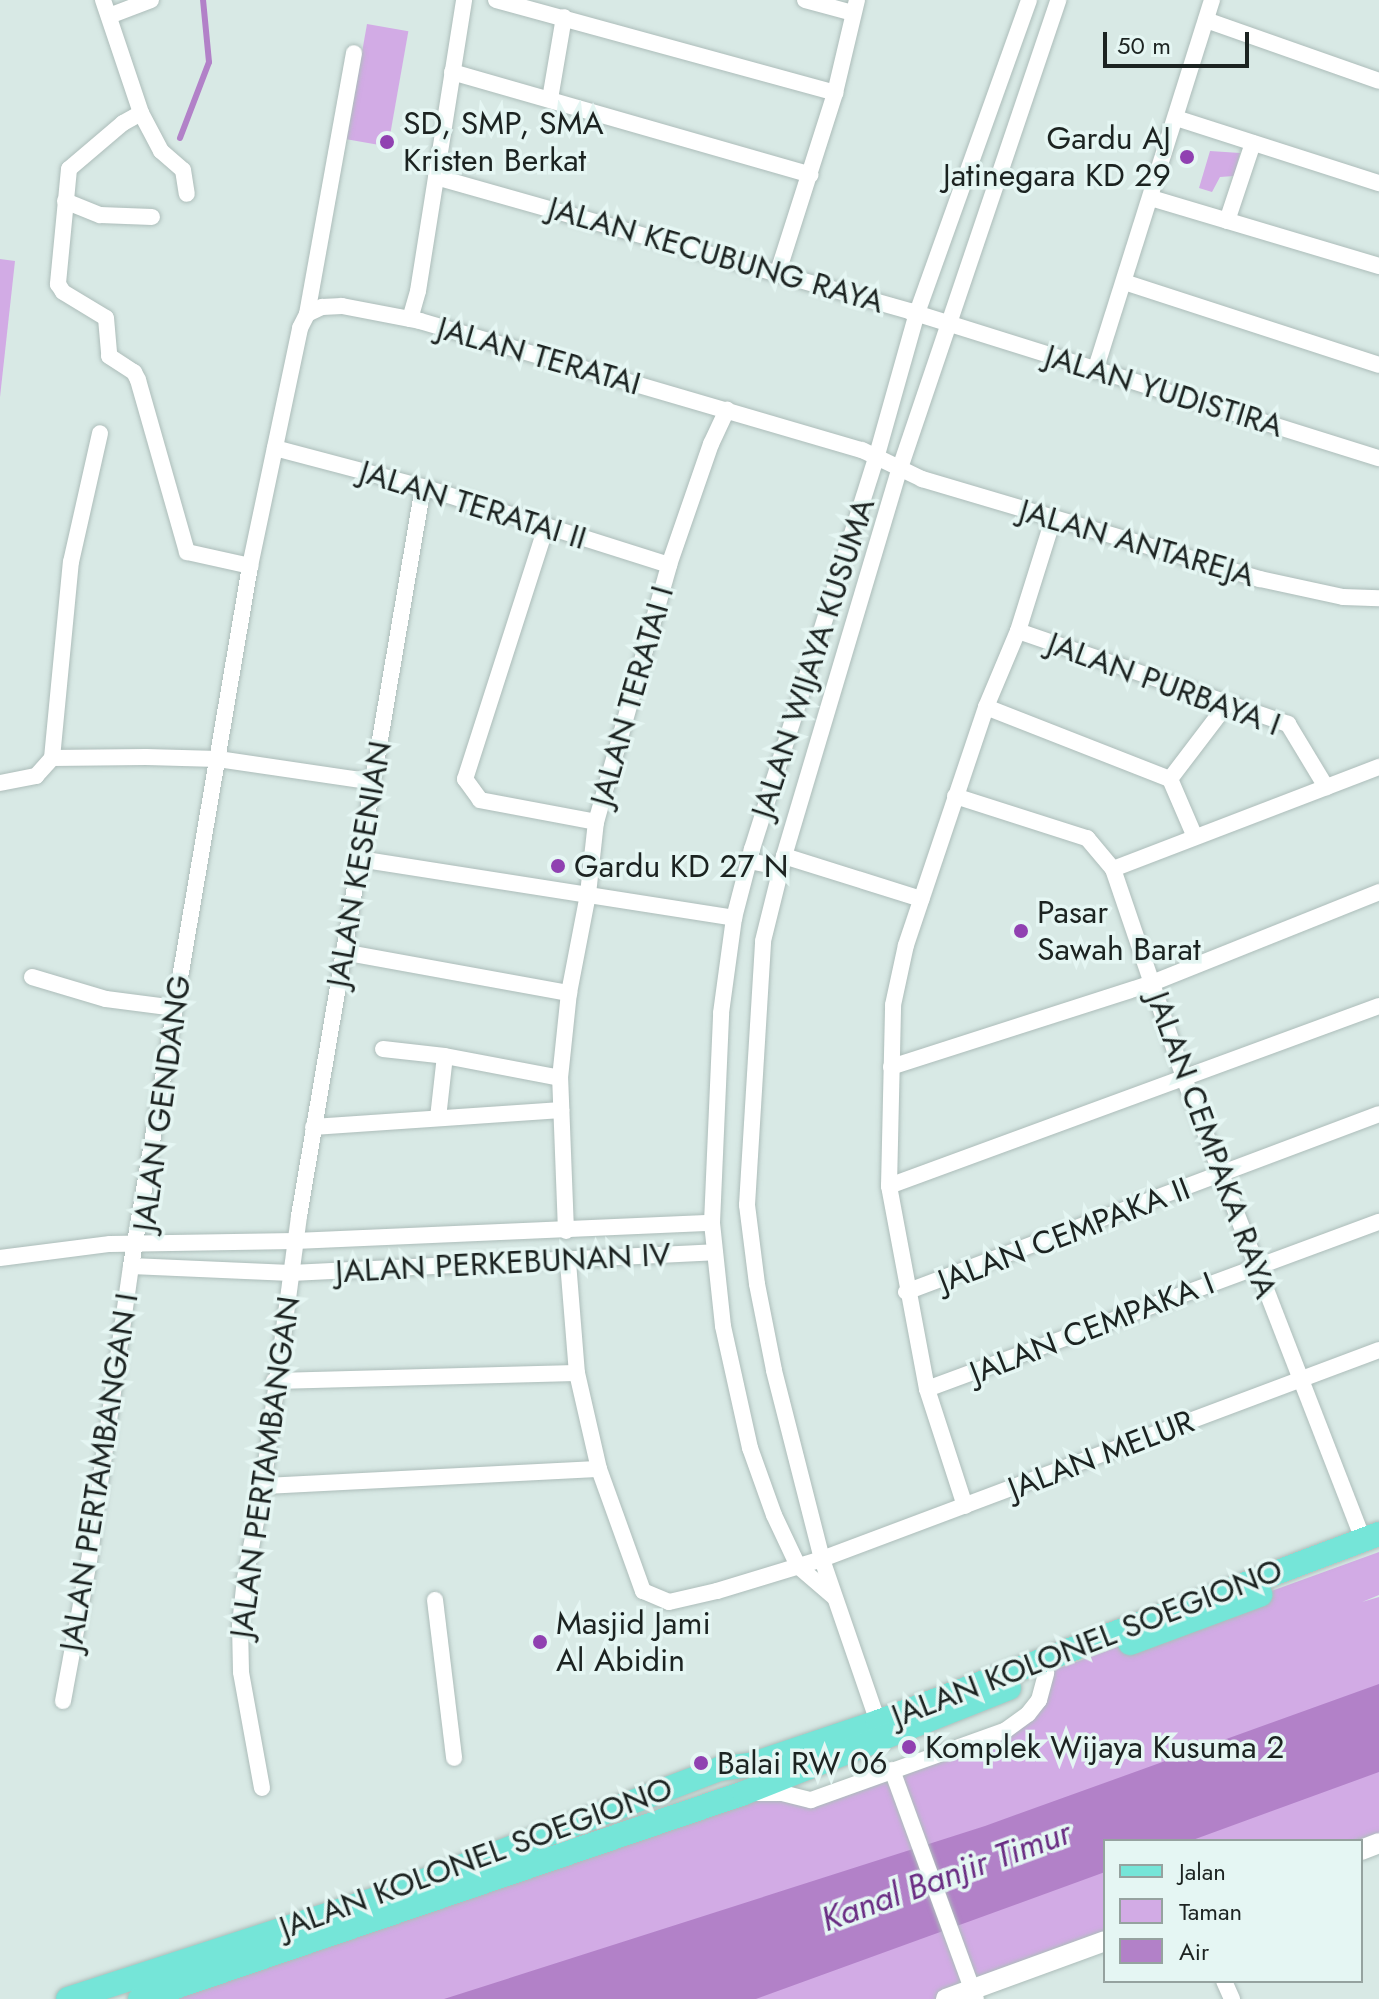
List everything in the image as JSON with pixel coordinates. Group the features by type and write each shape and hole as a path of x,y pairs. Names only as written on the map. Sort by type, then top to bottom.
{"main road":[{"name":"JALAN KOLONEL SOEGIONO","path":"140,1999 744,1793 1374,1542"},
{"name":"JALAN KOLONEL SOEGIONO","path":"68,1999 381,1897 719,1769 753,1764 878,1722 1374,1542"}],"street":[{"path":"151,0 106,8 141,113 161,151 180,165 186,176 187,194"},
{"path":"410,319 418,291 464,0"},
{"path":"496,0 835,93"},
{"path":"778,272 835,93 855,7 805,0"},
{"name":"JALAN WIJAYA KUSUMA","path":"834,1597 798,1566 774,1515 750,1448 723,1326 712,1223 721,1013 734,918 749,861 877,455 917,313 1029,0"},
{"name":"JALAN WIJAYA KUSUMA","path":"878,1722 822,1559 774,1370 757,1284 747,1205 763,941 782,862 900,468 1058,0"},
{"path":"1095,371 1212,0"},
{"path":"550,99 564,17"},
{"path":"1206,20 1379,81"},
{"path":"275,448 300,328 307,314 354,53"},
{"path":"452,72 811,175"},
{"path":"141,113 73,162 66,178 58,284 63,292 106,318 111,359 134,372 187,552 250,566"},
{"path":"1176,118 1379,183"},
{"path":"1227,221 1253,143"},
{"name":"JALAN KECUBUNG RAYA","path":"436,177 949,323"},
{"path":"1151,198 1379,266"},
{"path":"65,201 100,215 152,217"},
{"path":"1124,282 1379,365"},
{"name":"JALAN TERATAI","path":"307,314 322,307 342,306 410,319 877,455 900,468"},
{"name":"JALAN YUDISTIRA","path":"949,323 1379,458"},
{"name":"JALAN TERATAI I","path":"546,527 465,779 480,800 596,822 669,565 711,444 727,410"},
{"path":"56,758 71,562 100,433"},
{"name":"JALAN TERATAI II","path":"275,448 423,487 669,565"},
{"name":"JALAN GENDANG","path":"275,448 250,566 135,1243 295,1241 712,1223"},
{"name":"JALAN ANTAREJA","path":"900,468 922,479 1260,579 1343,597 1379,598"},
{"name":"JALAN KESENIAN","path":"295,1241 423,487"},
{"path":"965,1506 927,1389 906,1292 889,1186 893,1005 906,945 921,899 986,707 1018,631 1053,519"},
{"name":"JALAN PURBAYA I","path":"1018,631 1288,724 1326,787"},
{"path":"1170,779 1228,703"},
{"path":"986,707 1170,779 1195,837"},
{"path":"0,783 30,780 56,758 218,759 373,782"},
{"path":"1113,869 1379,767"},
{"name":"JALAN CEMPAKA RAYA","path":"955,796 1087,838 1113,869 1184,1078 1300,1381 1374,1542"},
{"path":"566,1231 560,1078 569,993 588,894 596,822"},
{"path":"359,859 734,918"},
{"path":"749,861 782,862 921,899"},
{"path":"891,1067 1152,983 1379,892"},
{"path":"343,952 569,993"},
{"path":"32,977 106,999 175,1008"},
{"path":"889,1186 1379,1006"},
{"path":"383,1049 445,1056 560,1078"},
{"path":"438,1118 445,1056"},
{"path":"313,1127 561,1110"},
{"name":"JALAN CEMPAKA II","path":"906,1292 1379,1114"},
{"name":"JALAN CEMPAKA I","path":"927,1389 1379,1222"},
{"name":"JALAN PERTAMBANGAN","path":"262,1788 241,1672 240,1625 263,1486 274,1381 295,1241"},
{"path":"0,1258 135,1243"},
{"name":"JALAN PERTAMBANGAN I","path":"63,1701 89,1561 135,1243"},
{"name":"JALAN PERKEBUNAN IV","path":"291,1273 568,1262 714,1252"},
{"name":"JALAN MELUR","path":"568,1262 577,1373 599,1469 643,1591 669,1602 822,1559 1379,1350"},
{"name":"JALAN GENDANG","path":"131,1266 291,1273"},
{"path":"274,1381 577,1373"},
{"path":"263,1486 599,1469"},
{"path":"435,1600 454,1758"},
{"path":"744,1793 782,1793 811,1800 1006,1730 1028,1714 1039,1700 1046,1673"},
{"path":"892,1770 973,1994"},
{"path":"946,1999 973,1994 1103,1942"}],"green space":[{"path":"367,24 408,31 388,147 347,139"},
{"path":"1210,151 1240,153 1234,176 1220,177 1212,192 1199,188"},
{"path":"0,259 15,261 0,397"},
{"path":"1379,1552 1379,1595 1362,1602 1379,1597 1379,1843 1363,1843 1363,1839 1103,1839 1103,1942 946,1999 140,1999 744,1793 812,1799 1028,1714 1046,1673"}],"water":[{"name":"Kanal Banjir Timur","path":"1379,1684 1379,1772 1195,1839 1103,1839 1103,1873 756,1999 444,1999 985,1826"}],"waterway":[{"path":"180,138 209,62 203,0"}],"place":[{"name":"SD, SMP, SMA Kristen Berkat","path":"387,142"},
{"name":"Gardu AJ Jatinegara KD 29","path":"1187,157"},
{"name":"Gardu KD 27 N","path":"558,866"},
{"name":"Pasar Sawah Barat","path":"1021,931"},
{"name":"Masjid Jami Al Abidin","path":"540,1642"},
{"name":"Komplek Wijaya Kusuma 2","path":"909,1747"},
{"name":"Balai RW 06","path":"701,1763"}]}
